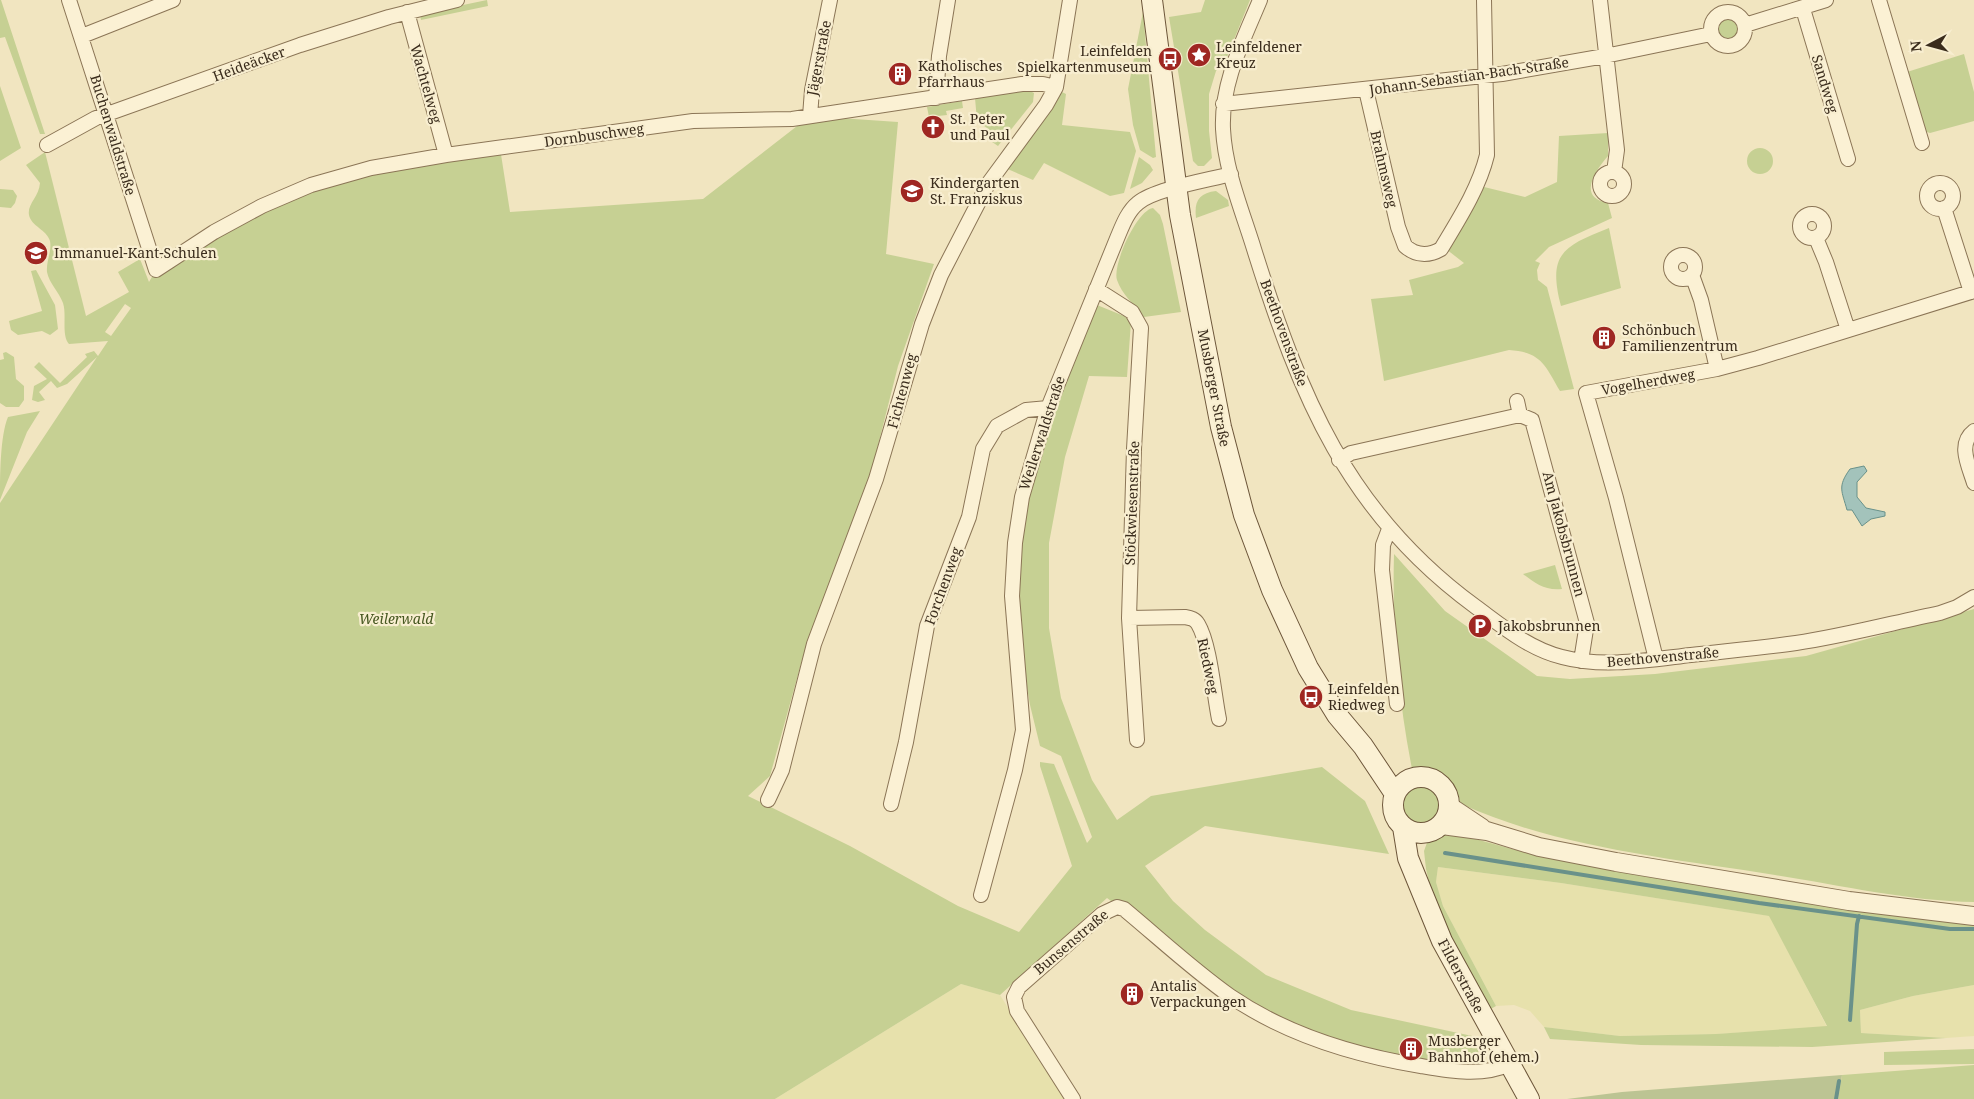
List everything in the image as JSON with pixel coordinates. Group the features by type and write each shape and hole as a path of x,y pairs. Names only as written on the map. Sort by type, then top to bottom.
{"main road":[{"name":"Musberger Straße","path":"1152,0 1176,189 1221,426 1232,472 1252,539 1278,605 1308,668 1337,715 1363,746 1395,794"},
{"name":"Musberger Straße","path":"1363,746 1411,779"},
{"path":"1415,875 1420,840 1433,829 1449,806 1448,796 1439,784 1427,778 1411,779 1401,786 1395,794 1394,812 1403,827 1413,832 1433,829"},
{"name":"Filderstraße","path":"1403,827 1408,858 1442,941 1529,1099"}],"street":[{"name":"Buchenwaldstraße","path":"69,0 156,270"},
{"path":"82,36 174,0"},
{"name":"Heideäcker","path":"47,145 87,122 107,114 329,35 407,12 457,0"},
{"name":"Jägerstraße","path":"810,116 812,90 830,0"},
{"path":"936,98 939,56 948,0"},
{"name":"Fichtenweg","path":"768,800 782,770 814,644 870,497 915,344 931,298 988,184 1046,105 1056,87 1070,0"},
{"name":"Beethovenstraße","path":"1260,0 1229,77 1223,104 1223,130 1231,174 1272,308 1300,379 1339,460 1389,529 1423,565 1450,588 1507,630 1547,652 1581,661 1612,662 1656,659 1796,643 1940,613 1958,607 1974,597"},
{"path":"1484,0 1486,76"},
{"path":"1600,0 1617,150 1614,172"},
{"path":"1745,25 1826,0"},
{"path":"1879,0 1922,143"},
{"path":"1725,6 1738,15 1745,25 1744,37 1735,45 1730,46 1718,43 1712,34 1712,22 1725,6"},
{"name":"Sandweg","path":"1803,8 1848,159"},
{"name":"Wachtelweg","path":"407,12 446,155"},
{"name":"Johann-Sebastian-Bach-Straße","path":"1223,104 1486,76 1605,56 1712,34"},
{"name":"Brahmsweg","path":"1366,90 1398,227 1405,246 1422,255 1441,248 1482,174 1488,135 1486,76"},
{"name":"Dornbuschweg","path":"156,270 214,232 285,195 348,174 446,155 693,122 750,121 810,116 1022,84 1056,87"},
{"path":"1176,189 1231,174"},
{"name":"Weilerwaldstraße","path":"981,895 1022,742 1023,706 1013,616 1014,543 1024,489 1048,408 1096,289 1131,210 1146,197 1176,189"},
{"path":"1944,208 1972,292"},
{"path":"1816,238 1848,330"},
{"path":"1692,275 1701,300 1717,369"},
{"name":"Stöckwiesenstraße","path":"1096,289 1132,312 1141,328 1134,449 1129,618 1137,740"},
{"name":"Vogelherdweg","path":"1656,659 1616,498 1586,393 1717,369 1972,292"},
{"name":"Forchenweg","path":"891,804 905,750 928,626 969,518 983,449 997,426 1026,410 1048,408"},
{"name":"Am Jakobsbrunnen","path":"1339,460 1351,453 1519,408 1532,420 1581,595 1587,622 1581,661"},
{"path":"1974,431 1968,435 1965,454 1974,483"},
{"path":"1389,529 1383,545 1382,570 1397,704"},
{"name":"Riedweg","path":"1129,618 1185,617 1193,619 1198,624 1205,646 1219,719"},
{"path":"1449,806 1487,831"},
{"path":"1433,829 1487,831 1539,847 1616,862 1857,902 1974,916"},
{"name":"Bunsenstraße","path":"1073,1099 1018,1011 1014,997 1018,987 1102,914 1117,907 1124,909 1193,968 1231,997 1271,1020 1314,1040 1374,1058 1453,1071 1489,1072 1510,1064"}],"shaded area":[{"path":"1438,867 1561,883 1770,916 1827,1027 1716,1034 1620,1036 1544,1027 1530,1011 1514,1005 1496,1006 1443,906 1436,882"},
{"path":"961,984 1000,995 1065,1099 775,1099"},
{"path":"1974,985 1974,1036 1946,1038 1861,1033 1860,1010 1913,996"}],"green space":[{"path":"0,0 45,134 40,134 5,37 0,38"},
{"path":"487,0 488,6 421,20 420,14"},
{"path":"1205,0 1250,0 1225,62 1216,71 1209,94 1209,131 1212,158 1204,166 1198,166 1193,161 1169,17 1201,12"},
{"path":"1143,12 1156,157 1153,158 1140,150 1133,125 1128,89"},
{"path":"1728,19 1735,22 1738,29 1735,36 1728,39 1721,36 1718,29 1721,22"},
{"path":"1964,54 1974,92 1974,121 1930,133 1924,131 1907,72"},
{"path":"0,86 21,148 0,161"},
{"path":"1028,90 1034,93 1033,102 998,146 982,135 987,128 977,121 975,98"},
{"path":"1060,91 1066,94 1062,125 1130,132 1136,151 1124,193 1110,196 1044,163 1033,180 1003,167"},
{"path":"962,101 963,108 946,111 947,115 929,117 927,107"},
{"name":"Weilerwald","path":"810,116 898,122 886,254 934,264 898,366 868,485 804,653 770,776 748,796 850,846 958,906 1019,932 1072,866 1040,762 1054,764 1087,843 1092,837 1061,756 1040,746 1030,705 1017,627 1019,538 1042,444 1063,385 1097,305 1124,316 1131,322 1127,377 1089,376 1065,457 1049,543 1049,628 1061,698 1092,780 1117,820 1151,796 1322,767 1365,801 1389,854 1205,826 1145,866 1173,901 1205,930 1266,975 1351,1010 1477,1037 1480,1072 1407,1064 1271,1020 1107,898 1000,995 961,984 775,1099 0,1099 0,503 97,357 67,384 57,388 51,381 39,392 45,400 38,402 32,400 34,386 47,379 34,367 39,362 60,383 87,357 85,354 94,351 98,356 108,341 69,344 67,340 63,303 47,272 50,241 46,234 30,219 29,215 30,207 38,192 40,183 26,165 45,152 86,316 129,292 118,272 140,259 149,282 156,270 311,185 500,148 510,212 703,199","holes":["125,304 131,308 111,336 105,332"]},
{"path":"1608,133 1608,156 1594,175 1591,189 1593,195 1598,200 1608,203 1612,218 1549,247 1535,261 1540,263 1537,270 1538,280 1547,287 1574,389 1560,391 1546,367 1535,357 1520,351 1509,350 1384,381 1371,299 1413,295 1409,280 1458,267 1464,263 1446,249 1480,186 1525,197 1557,182 1559,136"},
{"path":"1760,148 1769,152 1773,161 1769,170 1760,174 1751,170 1747,161 1751,152"},
{"path":"1139,157 1150,165 1153,170 1142,183 1130,189"},
{"path":"0,189 13,190 17,196 11,208 0,207"},
{"path":"1216,191 1228,200 1229,206 1196,218 1196,207 1199,199 1205,194"},
{"path":"1153,208 1160,215 1163,224 1181,312 1144,317 1122,290 1116,273 1122,251 1133,228 1147,211"},
{"path":"1609,228 1621,288 1561,306 1556,274 1558,263 1563,254 1581,240"},
{"path":"36,270 55,305 58,329 50,335 42,331 18,335 11,330 9,321 42,311 31,271"},
{"path":"6,352 14,357 16,379 24,386 24,400 19,407 6,407 0,403 0,360 4,359 3,353"},
{"path":"40,411 27,432 0,500 2,446 8,417"},
{"path":"1394,554 1445,611 1537,676 1570,679 1655,674 1806,656 1974,609 1974,902 1899,896 1615,850 1537,831 1498,819 1461,804 1454,786 1445,774 1432,769 1412,769 1397,662"},
{"path":"1555,565 1562,589 1545,588 1523,574"},
{"path":"1421,785 1435,790 1440,804 1435,818 1421,823 1407,818 1402,804 1407,790"},
{"path":"1450,832 1512,849 1644,876 1974,922 1974,985 1913,996 1860,1010 1861,1033 1946,1038 1812,1047 1641,1045 1550,1039 1544,1027 1620,1036 1716,1034 1827,1026 1769,916 1561,883 1438,867 1436,882 1443,906 1496,1006 1489,1010 1434,903 1426,869 1424,851 1428,840 1437,835"},
{"path":"1974,1049 1974,1064 1884,1065 1884,1052"},
{"path":"1974,1065 1974,1099 1838,1099 1842,1075"},
{"path":"1842,1075 1838,1099 1567,1099 1622,1092"}],"water":[{"path":"1864,466 1867,471 1857,482 1857,497 1866,508 1885,512 1885,516 1871,519 1862,526 1852,510 1847,510 1842,493 1842,485 1850,469"}],"waterway":[{"path":"1445,853 1759,903 1950,929 1974,929"},
{"path":"1850,1020 1859,916"},
{"path":"1836,1099 1839,1081"}],"place":[{"name":"Leinfeldener Kreuz","path":"1199,55"},
{"name":"Leinfelden Spielkartenmuseum","path":"1170,59"},
{"name":"Katholisches Pfarrhaus","path":"900,74"},
{"name":"St. Peter und Paul","path":"933,127"},
{"name":"Kindergarten St. Franziskus","path":"912,191"},
{"name":"Immanuel-Kant-Schulen","path":"36,253"},
{"name":"Schönbuch Familienzentrum","path":"1604,338"},
{"name":"Jakobsbrunnen","path":"1480,626"},
{"name":"Leinfelden Riedweg","path":"1311,697"},
{"name":"Antalis Verpackungen","path":"1132,994"},
{"name":"Musberger Bahnhof (ehem.)","path":"1411,1049"}]}
